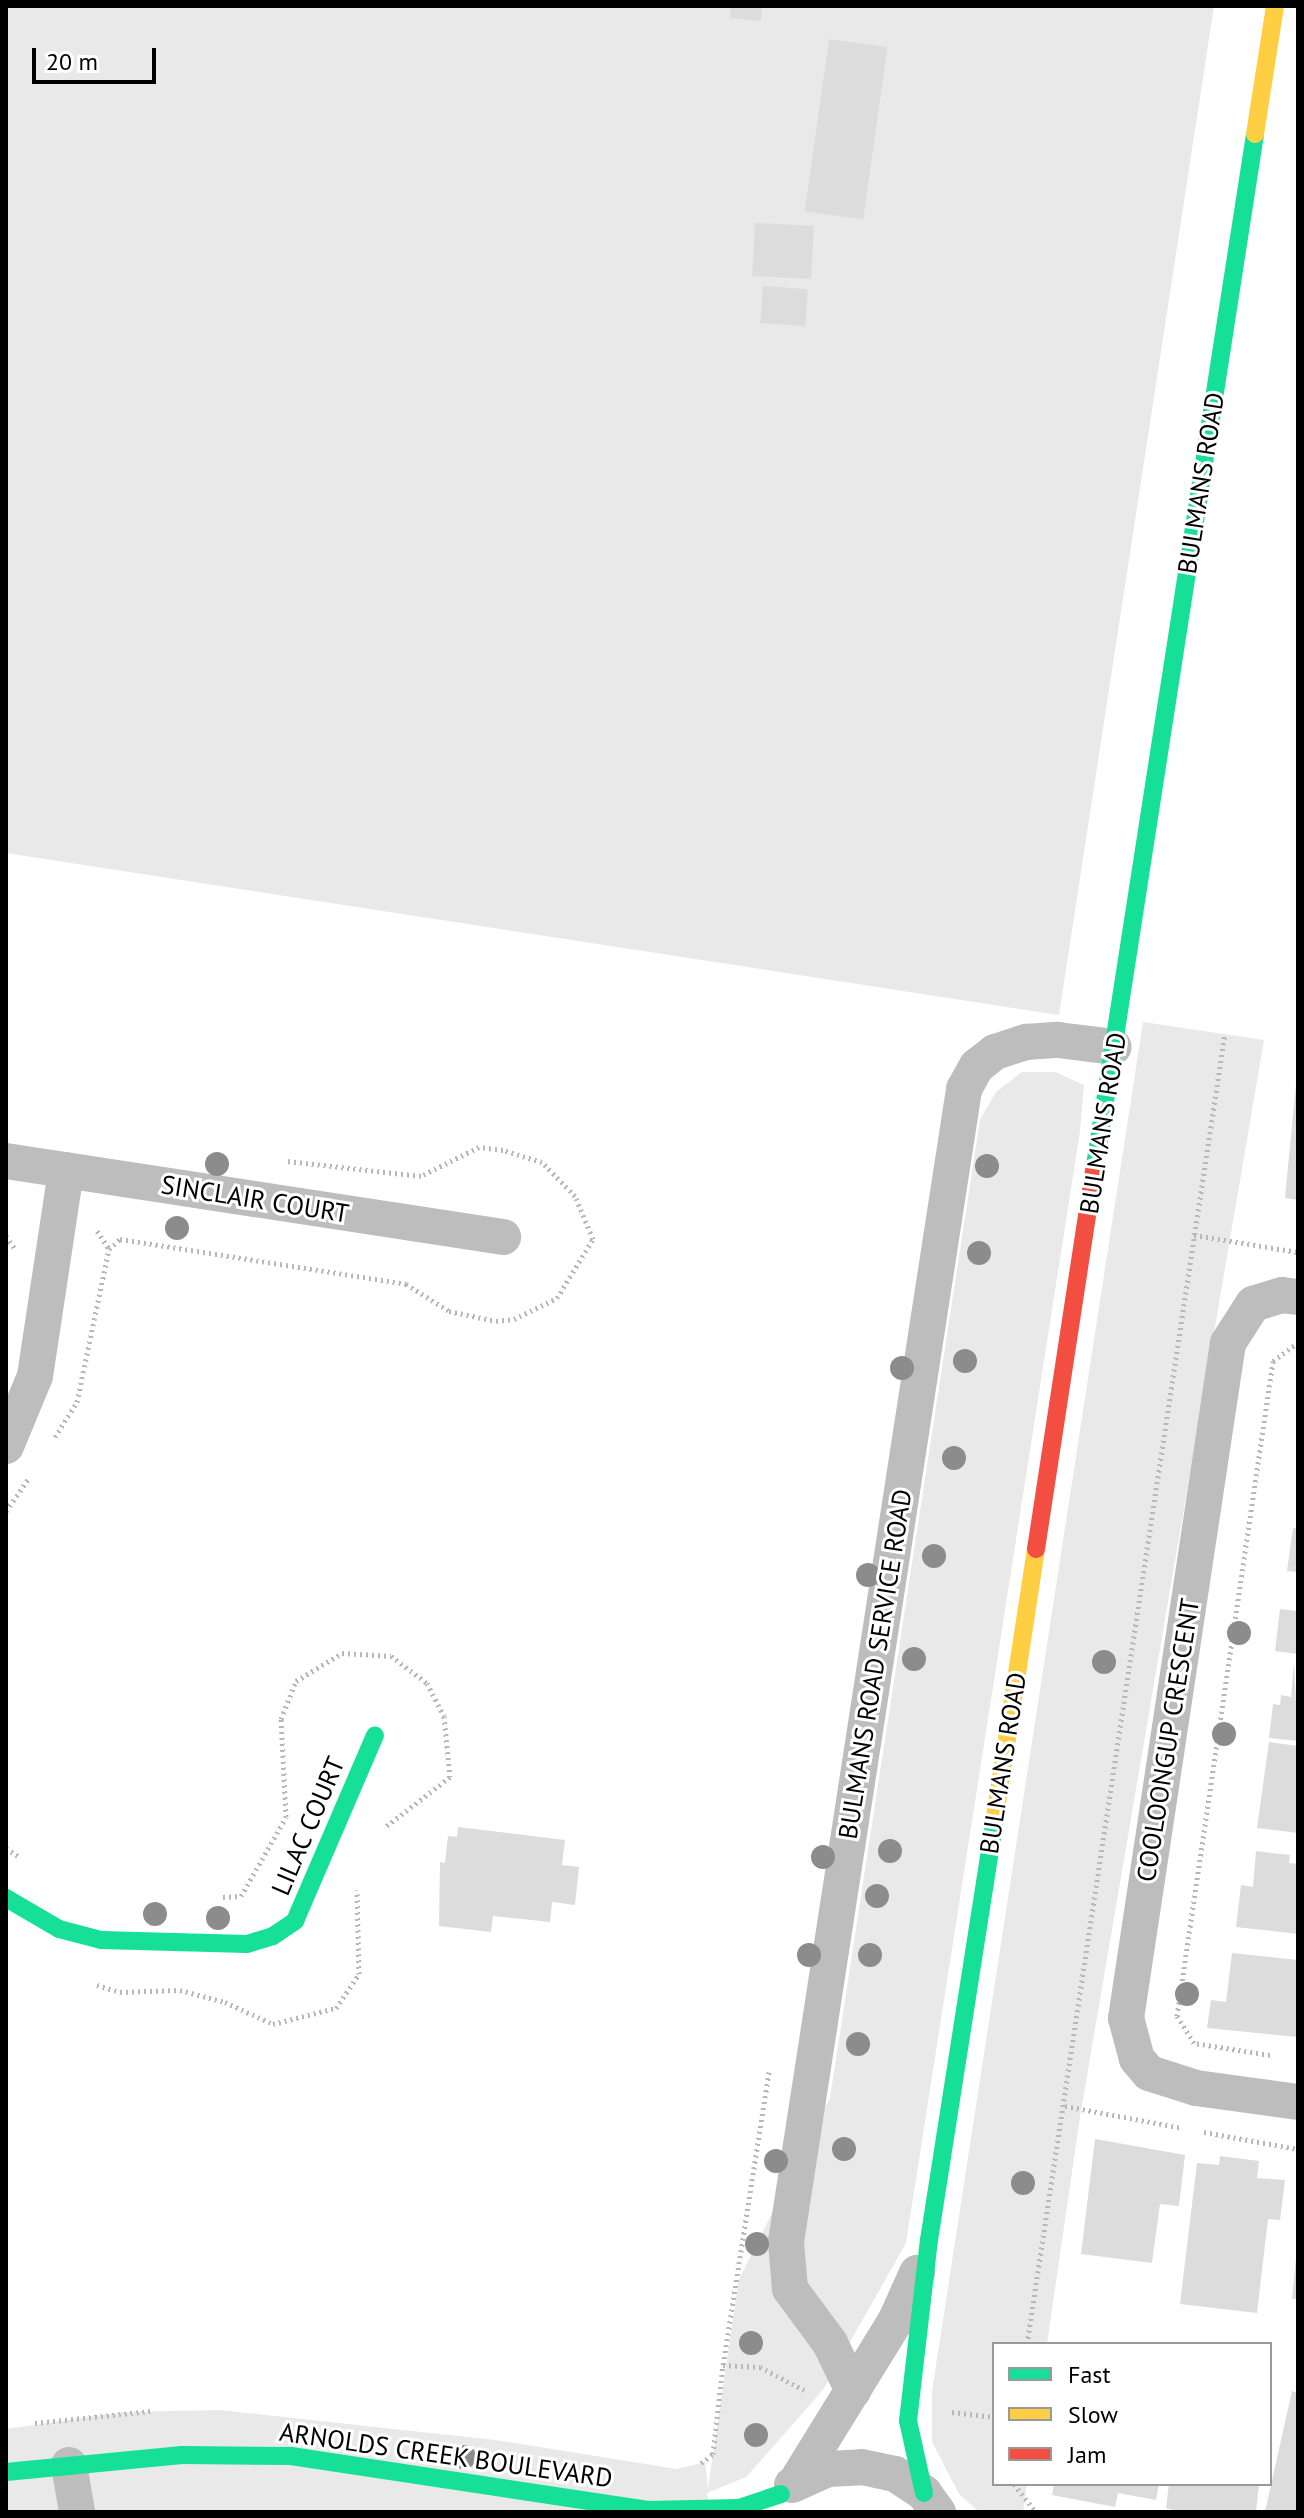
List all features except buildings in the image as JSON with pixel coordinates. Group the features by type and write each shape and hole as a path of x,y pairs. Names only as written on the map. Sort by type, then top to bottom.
{"street":[{"name":"BULMANS ROAD","path":"931,2502 908,2409 929,2240 1275,6"},
{"name":"BULMANS ROAD SERVICE ROAD","path":"853,2391 830,2343 790,2289 786,2242 964,1089 977,1066 995,1052 1026,1042 1058,1040 1114,1047"},
{"name":"SINCLAIR COURT","path":"6,1161 503,1237"},
{"path":"6,1446 35,1376 66,1170"},
{"name":"COOLOONGUP CRESCENT","path":"1298,1297 1282,1295 1253,1304 1228,1343 1126,2018 1137,2059 1149,2073 1196,2088 1298,2102"},
{"name":"LILAC COURT","path":"6,1898 59,1929 101,1940 247,1944 273,1936 295,1921 375,1735"},
{"name":"BULMANS ROAD","path":"781,2496 853,2391 895,2322 929,2240"},
{"name":"ARNOLDS CREEK BOULEVARD","path":"6,2472 182,2455 291,2456 648,2510 739,2508 781,2496"},
{"path":"69,2465 77,2512"},
{"path":"781,2496 828,2469 862,2467 895,2474 931,2502"}],"path":[{"path":"1027,2342 1225,1034"},
{"path":"1194,1235 1298,1252"},
{"path":"1277,2057 1194,2043 1177,2016 1273,1361 1298,1343"},
{"path":"213,1897 241,1896 265,1862 286,1817 281,1719 296,1681 342,1653 391,1656 427,1683 444,1716 450,1777 374,1836"},
{"path":"6,1848 32,1865"},
{"path":"91,1983 120,1992 180,1990 225,2002 273,2024 336,2008 359,1974 358,1883"},
{"path":"685,2511 677,2469 705,2462 713,2454 723,2365"},
{"path":"1016,2486 1036,2512"}],"shaded area":[{"path":"6,6 1214,6 1059,1015 6,853"},
{"path":"1143,1022 1264,1040 1080,2117 1047,2342 992,2342 992,2486 1027,2486 1023,2512 979,2512 959,2494 932,2442 932,2391"},
{"path":"1022,1072 1055,1072 1084,1085 1080,1131 906,2243 823,2390 746,2477 707,2493 710,2512 6,2512 6,2429 123,2412 219,2410 495,2440 677,2469 705,2462 708,2488 739,2279 830,2098 980,1120 996,1092"}],"traffic: fast":[{"path":"1094,1172 1255,134"},
{"path":"6,1898 59,1929 101,1940 247,1944 273,1936 295,1921 375,1735"},
{"path":"924,2493 908,2421 929,2240 995,1817"},
{"path":"6,2472 182,2455 291,2456 648,2510 739,2508 781,2494"}],"traffic: slow":[{"path":"1255,134 1275,6"},
{"path":"995,1817 1036,1549"}],"traffic: jam":[{"path":"1036,1549 1094,1172"}]}
